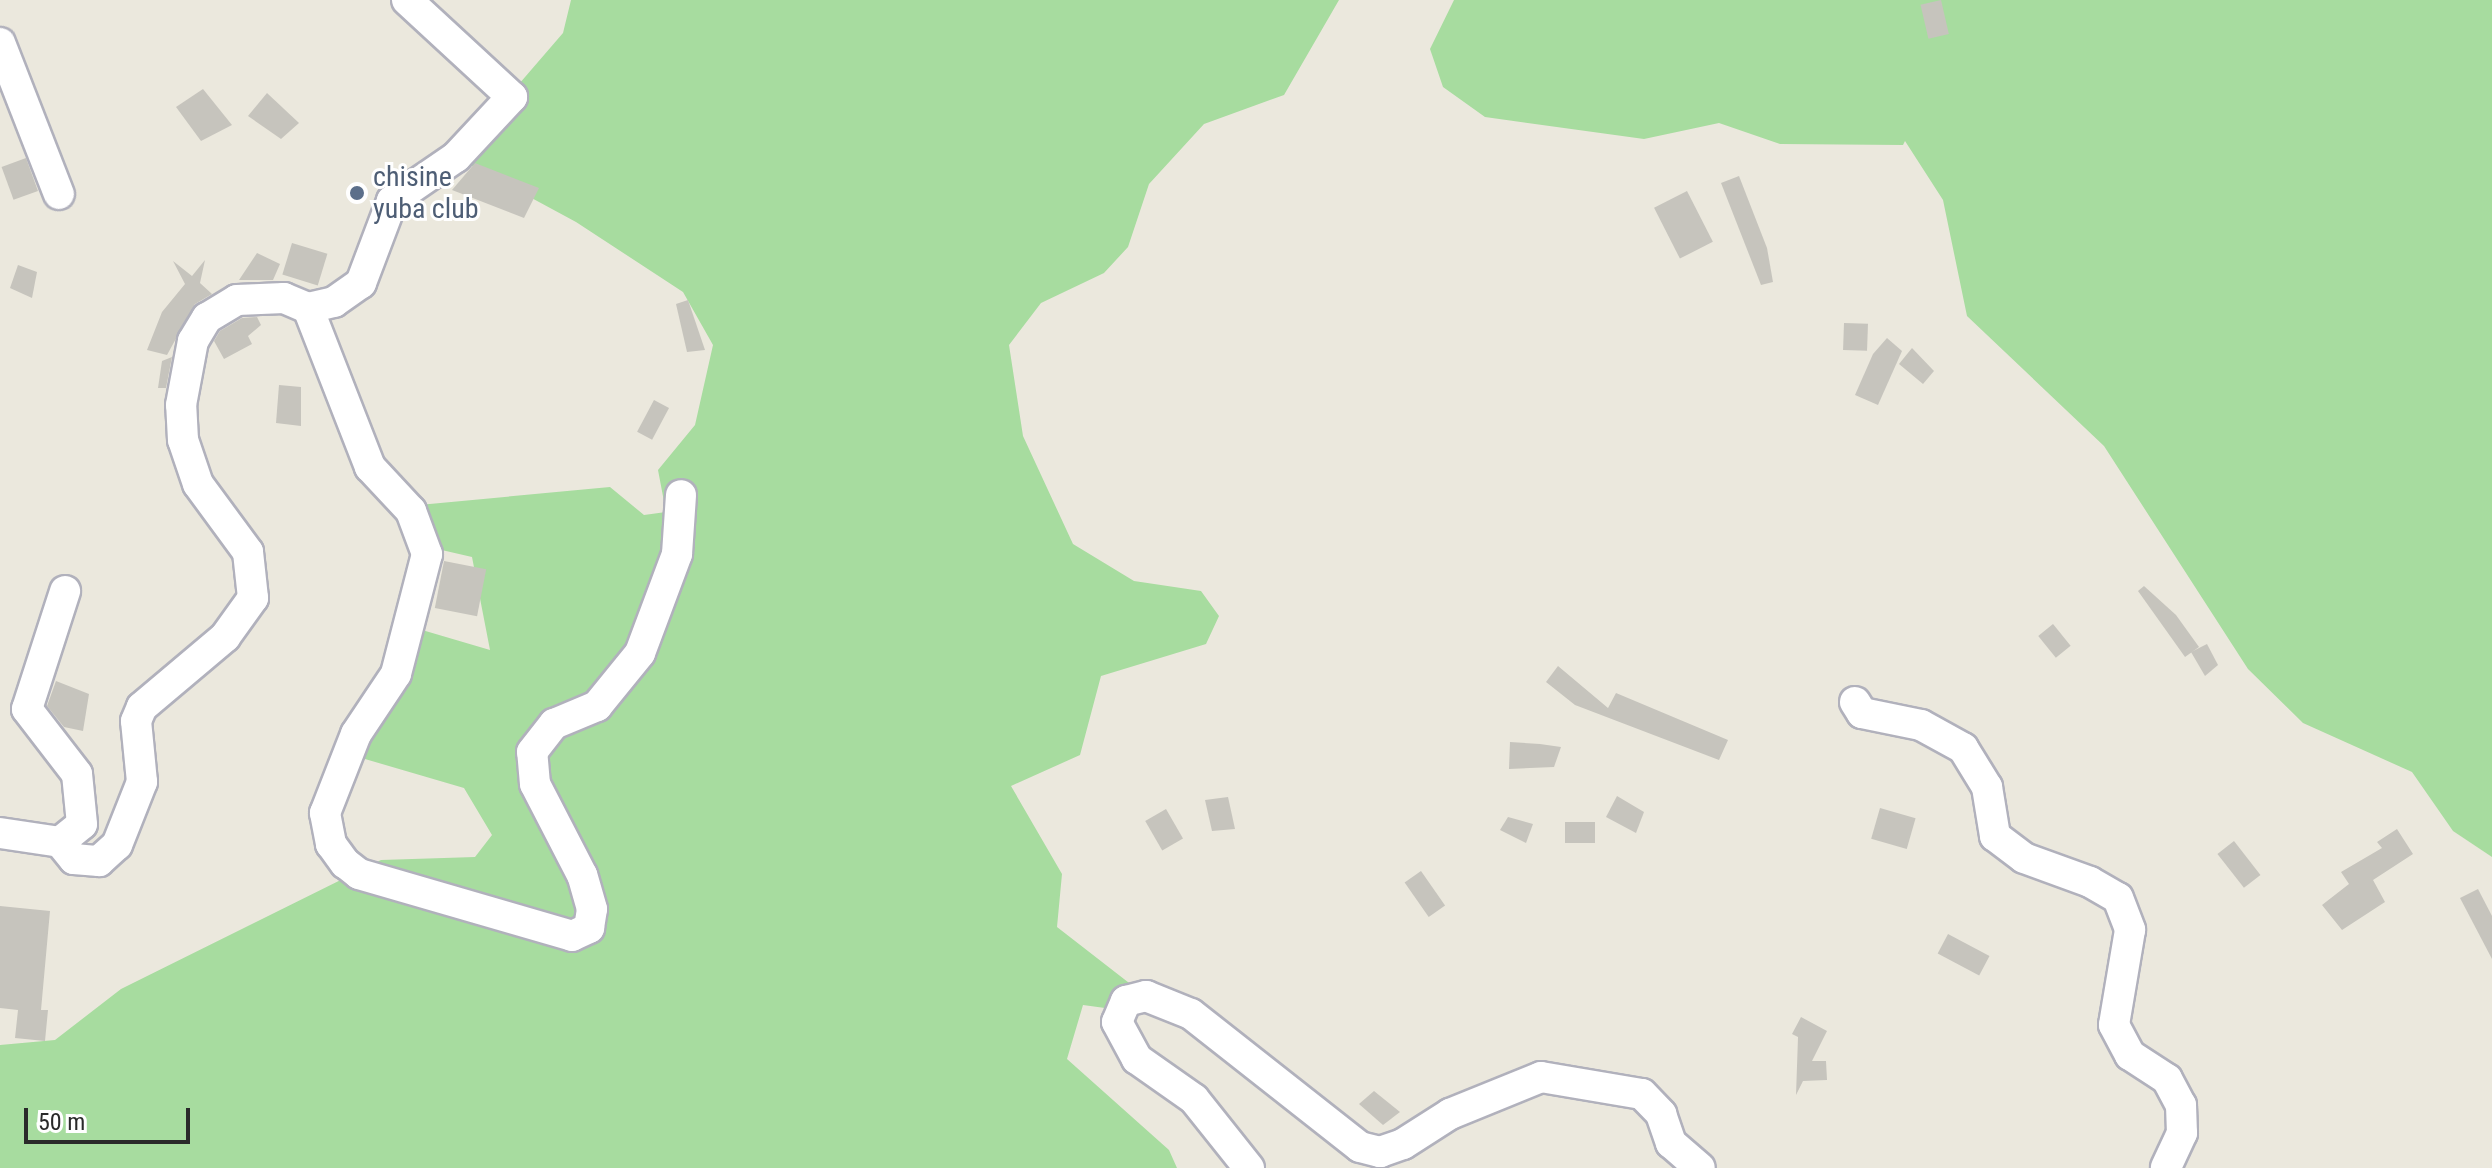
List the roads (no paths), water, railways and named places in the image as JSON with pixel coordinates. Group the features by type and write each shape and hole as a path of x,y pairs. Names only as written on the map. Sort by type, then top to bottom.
{"street":[{"path":"0,833 12,831 60,842 74,859 99,861 117,845 142,782 136,721 142,707 225,637 253,598 248,552 198,484 183,440 181,405 193,341 207,318 237,300 284,298 308,308 334,302 361,283 392,201 456,157 512,97 407,0"},
{"path":"0,43 59,194"},
{"path":"308,308 370,467 411,511 427,554 396,674 356,734 325,813 331,844 359,874 572,936 589,928 592,909 582,875 535,784 532,752 554,724 597,706 640,653 677,554 681,495"},
{"path":"60,842 82,824 77,774 27,709 65,591"},
{"path":"1855,702 1862,713 1921,725 1963,748 1987,787 1995,836 2024,858 2090,882 2118,898 2130,930 2114,1025 2130,1055 2167,1079 2181,1105 2182,1133 2166,1168"},
{"path":"1249,1168 1194,1099 1137,1059 1117,1022 1126,1001 1146,996 1191,1014 1360,1147 1380,1152 1403,1144 1450,1114 1541,1077 1642,1094 1661,1114 1671,1143 1700,1168"}],"place":[{"name":"chisine yuba club","path":"357,193"}]}
